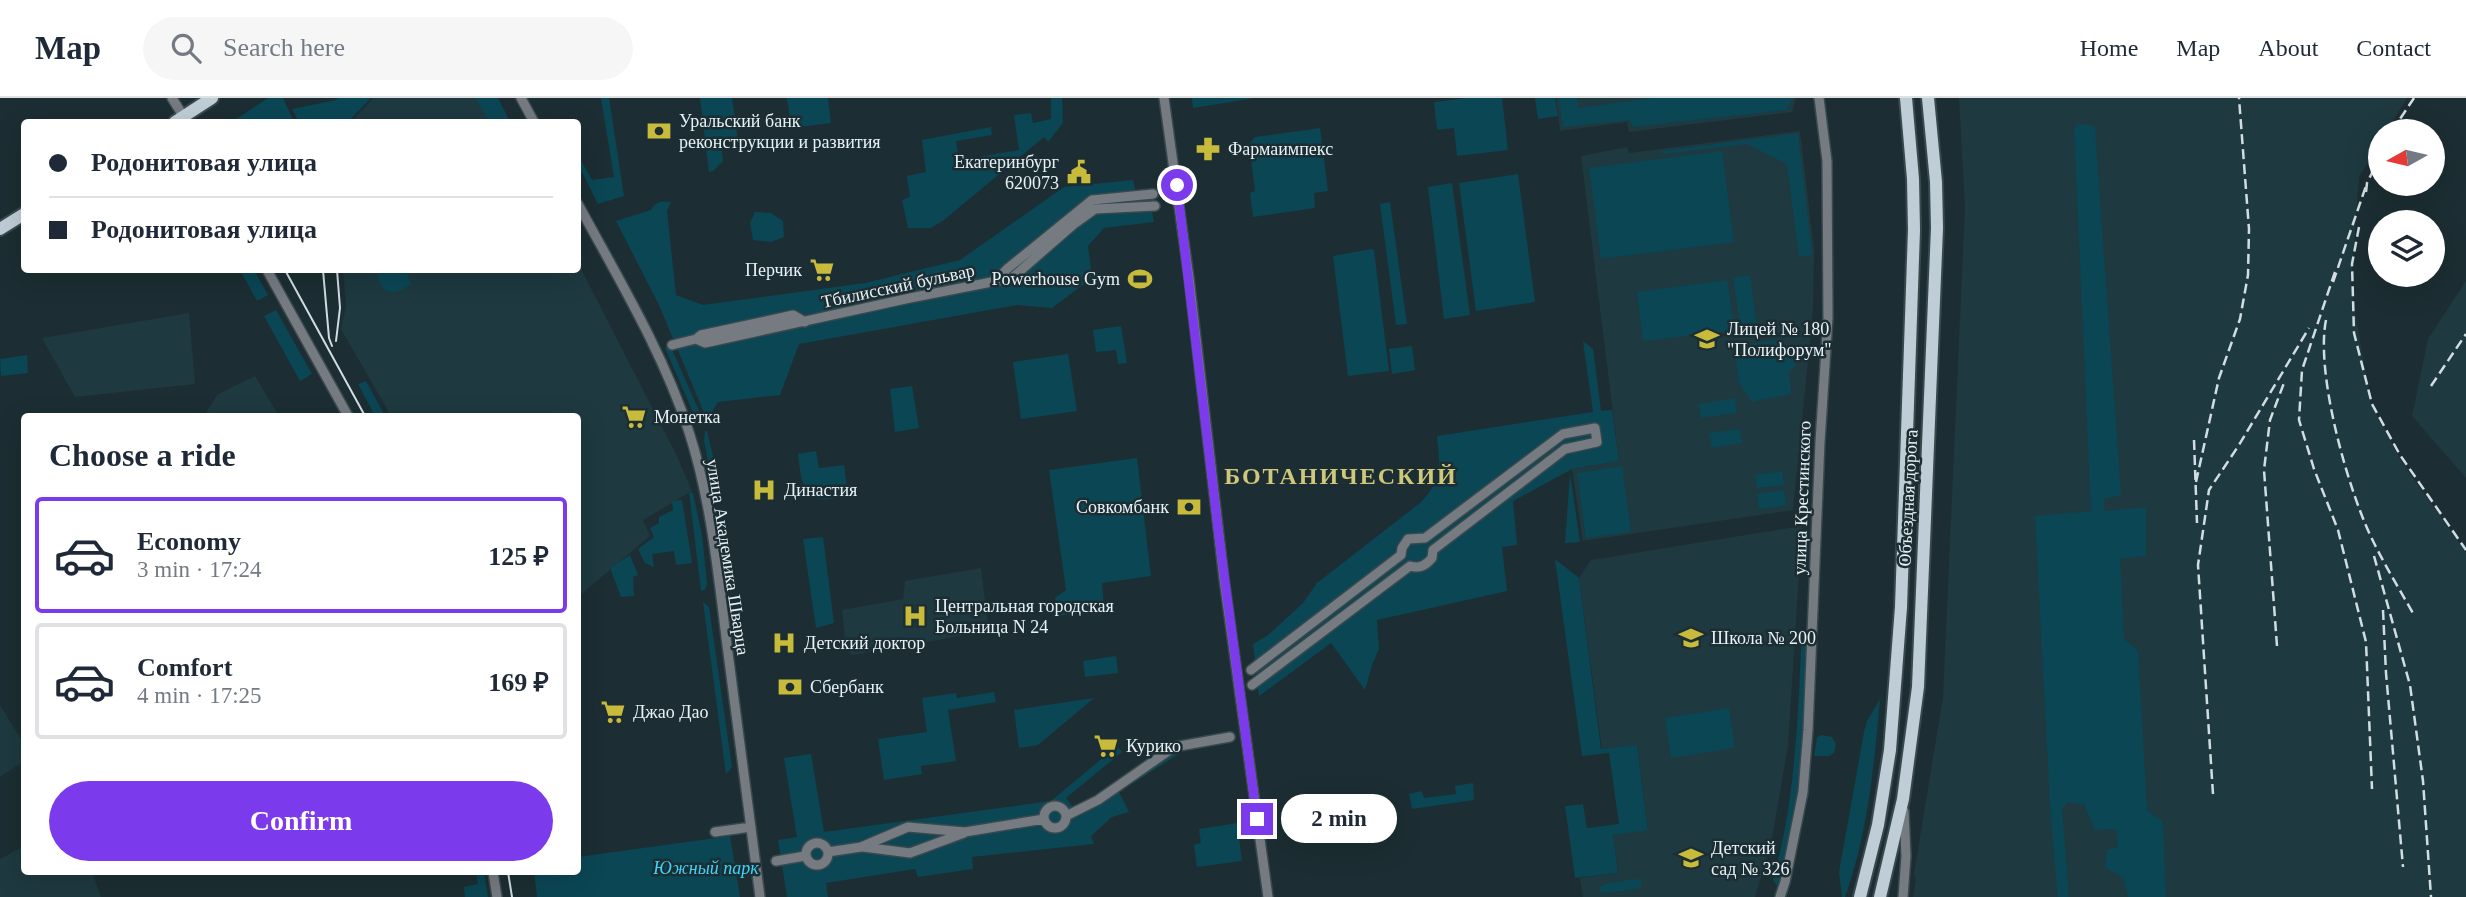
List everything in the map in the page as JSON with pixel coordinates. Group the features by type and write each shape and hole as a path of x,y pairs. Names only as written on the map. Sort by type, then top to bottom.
{"main road":[{"path":"185,119 212,98"},
{"name":"Объездная дорога","path":"1860,897 1882,803 1901,607 1914,230 1906,98"},
{"name":"Объездная дорога","path":"1880,897 1903,799 1918,687 1937,228 1936,182 1928,98"},
{"path":"0,229 21,216"}],"street":[{"path":"172,98 181,119"},
{"path":"521,98 532,119"},
{"path":"1164,98 1189,278 1224,579 1268,897"},
{"name":"улица Крестинского","path":"1780,897 1803,792 1808,730 1828,318 1827,161 1819,98"},
{"name":"Тбилисский бульвар","path":"996,281 1092,200 1153,194"},
{"name":"Тбилисский бульвар","path":"672,345 696,339 705,343 1012,278 1095,209 1156,206"},
{"name":"улица Академика Шварца","path":"581,210 648,335 689,432 702,483 721,594 760,897"},
{"path":"269,273 346,413"},
{"path":"1251,670 1401,555 1408,539 1425,538 1563,434 1595,428 1597,442 1565,449 1433,550"},
{"path":"1401,555 1410,566 1417,568 1426,564 1432,558 1433,550 1425,538"},
{"path":"1252,685 1410,566"},
{"path":"1066,816 1098,800 1174,747 1230,737"},
{"path":"1903,799 1906,856 1903,897"},
{"path":"1051,806 1063,809 1066,816 1057,828 1049,826 1044,819 1045,811 1051,806"},
{"path":"861,847 910,853 965,832 1044,819"},
{"path":"715,832 751,827"},
{"path":"828,852 861,847 908,827 965,832"},
{"path":"815,843 823,845 828,852 826,861 818,865 810,863 805,856 807,847 815,843"},
{"path":"776,861 805,856"},
{"path":"493,875 497,897"}],"shaded area":[{"path":"373,98 497,98 508,119 354,119"},
{"path":"1556,98 1796,98 1792,112 1629,132 1627,122 1560,131"},
{"path":"1959,98 2407,98 2394,119 2368,119 2368,162 2359,177 2351,287 2371,405 2403,464 2466,552 2466,897 1913,897 1916,880 1914,874 1943,697 1965,207"},
{"name":"Лицей № 180 \"Полифорум\"","path":"1800,131 1814,250 1813,311 1793,510 1583,541 1572,469 1619,461 1581,156 1627,147 1629,153"},
{"path":"581,269 676,454 692,491 643,520 650,536 581,594 581,413 389,413 341,329 346,307 343,273 581,273"},
{"path":"2466,281 2466,478 2412,416 2428,339"},
{"path":"189,313 195,384 75,397 42,338"},
{"path":"255,376 277,413 206,413 217,395"},
{"name":"Школа № 200","path":"1802,526 1788,746 1771,844 1755,897 1583,897 1580,878 1618,873 1613,834 1648,829 1637,745 1602,750 1579,578 1591,560"},
{"name":"Центральная городская Больница N 24","path":"981,568 989,631 852,655 846,649 842,610 903,599 905,581"},
{"path":"0,705 21,739 21,763 0,777"},
{"path":"21,848 21,875 93,875 101,897 0,897 0,859"}],"green space":[{"path":"268,98 283,98 293,119 236,119"},
{"path":"371,98 351,119 297,119 292,109 336,100"},
{"path":"475,98 498,98 508,119 488,119"},
{"path":"601,98 609,98 624,196 598,204 581,170 581,160 592,180 614,177"},
{"path":"700,98 732,98 738,141 721,143 723,161 709,172"},
{"path":"787,98 828,98 831,123 791,128"},
{"path":"1051,98 1062,98 1063,123 1048,142 1044,137 931,228 908,228 902,200 910,197 907,176 926,172 922,140 991,127 992,135 956,141 959,160 1019,150 1014,115 1031,113 1033,123 1051,119"},
{"path":"1192,98 1255,98 1193,108"},
{"path":"1466,98 1502,98 1508,150 1457,156 1454,128 1437,130 1434,102"},
{"path":"1535,98 1555,98 1558,116 1538,119"},
{"path":"1559,98 1577,98 1579,108 1653,98 1793,98 1786,110 1632,127 1630,120 1563,127"},
{"path":"2078,124 2095,128 2121,495 2104,499 2104,511 2146,507 2146,556 2120,559 2124,639 2138,651 2147,810 2163,822 2166,897 2128,897 2123,878 2105,867 2107,850 2118,847 2116,829 2095,830 2084,804 2068,802 2062,809 2069,897 2058,897 2051,822 2035,516 2091,511 2074,129"},
{"path":"1320,128 1328,191 1314,193 1315,208 1253,217 1250,193 1255,191 1249,144 1255,137"},
{"path":"1798,133 1812,255 1799,257 1787,164 1747,144 1663,154 1662,151"},
{"path":"1722,151 1734,242 1601,259 1589,168"},
{"path":"1518,174 1535,302 1476,311 1459,183"},
{"path":"1133,180 1136,193 1148,191 1154,222 1104,228 1088,246 1092,278 1052,308 1017,305 799,344 780,395 718,402 707,420 659,305 616,221 651,210 660,202 671,202 667,211 676,295 703,305 865,283 960,260 1064,187"},
{"path":"1452,183 1470,315 1444,319 1428,187"},
{"path":"1390,202 1407,324 1396,325 1380,204"},
{"path":"755,212 771,213 783,221 784,237 771,242 753,240 750,223"},
{"path":"1374,250 1389,371 1348,376 1333,256"},
{"path":"242,273 256,273 268,295 257,301"},
{"path":"377,273 407,273 411,284 392,292 380,284"},
{"path":"1750,275 1758,335 1742,337 1733,278"},
{"path":"1727,280 1735,330 1643,341 1637,292"},
{"path":"276,310 312,374 300,381 264,316"},
{"path":"1121,326 1127,363 1118,364 1116,350 1096,352 1093,330"},
{"path":"1776,340 1784,345 1786,357 1794,359 1796,365 1789,372 1791,394 1752,402 1739,383 1736,357 1742,356 1743,349 1750,344"},
{"path":"1583,341 1593,349 1601,411 1612,410 1619,461 1572,469 1513,501 1517,545 1502,547 1507,591 1377,620 1379,649 1365,690 1331,643 1259,696 1253,644 1268,635 1303,603 1317,583 1420,503 1436,480 1439,457 1437,436 1593,412"},
{"path":"1412,346 1415,370 1392,374 1389,349"},
{"path":"671,347 703,422 695,417 665,348"},
{"path":"1068,354 1077,411 1021,419 1013,362"},
{"path":"27,355 28,373 1,376 0,359"},
{"path":"366,381 383,413 373,413 358,384"},
{"path":"912,386 919,428 895,432 890,389"},
{"path":"1735,398 1737,413 1701,418 1699,404"},
{"path":"1740,429 1742,443 1712,448 1709,433"},
{"path":"705,431 721,490 714,490 704,441"},
{"path":"816,451 819,468 844,465 848,496 822,499 808,493 802,481 798,454"},
{"path":"1137,458 1151,576 1102,583 1104,610 1057,616 1055,598 1066,590 1049,470"},
{"path":"1622,466 1631,532 1586,538 1577,473"},
{"path":"1782,471 1784,485 1757,488 1755,475"},
{"path":"1570,473 1580,542 1565,543"},
{"path":"1784,490 1786,505 1759,509 1757,494"},
{"path":"689,492 693,493 702,535 707,584 705,590 701,591"},
{"path":"682,500 692,563 676,565 674,551 652,554 654,567 645,563 638,549 654,537 650,528 659,523 659,517 673,510 672,501"},
{"path":"823,537 834,623 816,628 803,539"},
{"path":"630,555 638,575 633,577 634,596 621,597 610,568"},
{"path":"1555,559 1579,578 1601,749 1637,745 1648,830 1613,835 1618,873 1575,878 1565,806 1583,804 1587,828 1619,824 1609,753 1582,756"},
{"path":"703,602 709,607 732,767 726,774"},
{"path":"1802,629 1806,631 1808,643 1801,766 1793,827 1777,886 1773,880 1787,818 1795,756"},
{"path":"1116,656 1118,673 1085,677 1083,661"},
{"path":"994,692 996,702 948,710 956,761 921,766 922,774 884,780 878,739 927,732 922,698 956,693 957,698"},
{"path":"1094,698 1038,745 1019,748 1014,710"},
{"path":"1880,699 1865,824 1853,873 1845,897 1842,897 1839,872 1864,732"},
{"path":"1729,708 1735,748 1671,758 1665,718"},
{"path":"1817,737 1832,737 1836,744 1834,753 1829,756 1814,756"},
{"path":"1117,746 1122,752 1066,798 1078,814 1174,747 1179,754 1119,792 1129,812 1112,817 1091,836 1094,844 972,857 973,869 918,877 915,869 826,883 828,897 787,897 778,840 797,837 784,758 811,754 824,832 1051,801"},
{"path":"1473,783 1474,800 1412,809 1409,794 1422,791 1424,798 1456,794 1455,786"},
{"path":"1237,823 1242,861 1197,867 1194,845 1201,843 1199,829"},
{"name":"Южный парк","path":"730,836 740,897 537,897 534,875 581,875 581,857"},
{"path":"476,875 484,875 488,897 465,897 464,887 478,884"},
{"path":"1641,880 1642,885 1638,889 1600,892 1600,887 1604,884"}],"tram line":[{"path":"287,273 363,413"},
{"path":"323,273 332,346"},
{"path":"336,341 340,308 337,273"},
{"path":"508,875 512,897"}],"railway":[{"path":"2196,482 2219,378 2240,319 2248,275 2249,229 2239,98"},
{"path":"2400,119 2414,98"},
{"path":"2366,192 2368,181"},
{"path":"2333,282 2367,183"},
{"path":"2359,227 2352,264 2354,333 2372,404 2400,455 2466,550"},
{"path":"2335,272 2302,370 2299,420 2314,469 2338,530 2366,642 2372,789"},
{"path":"2326,320 2325,371 2345,466 2375,545 2414,615"},
{"path":"2213,794 2198,565 2209,490 2309,328"},
{"path":"2431,386 2466,334"},
{"path":"2277,646 2264,470 2270,420 2284,383"},
{"path":"2194,440 2197,523"},
{"path":"2374,556 2410,685 2423,781 2431,897"},
{"path":"2383,610 2403,867"}],"place":[{"name":"Уральский банк реконструкции и развития","path":"659,131"},
{"name":"Фармаимпекс","path":"1208,149"},
{"name":"Екатеринбург 620073","path":"1079,172"},
{"name":"Перчик","path":"822,270"},
{"name":"Powerhouse Gym","path":"1140,279"},
{"name":"Лицей № 180 \"Полифорум\"","path":"1707,339"},
{"name":"Монетка","path":"634,417"},
{"name":"Династия","path":"764,490"},
{"name":"Совкомбанк","path":"1189,507"},
{"name":"Центральная городская Больница N 24","path":"915,616"},
{"name":"Школа № 200","path":"1691,638"},
{"name":"Детский доктор","path":"784,643"},
{"name":"Сбербанк","path":"790,687"},
{"name":"Джао Дао","path":"613,712"},
{"name":"Курико","path":"1106,746"},
{"name":"Детский сад № 326","path":"1691,858"}],"district":[{"name":"БОТАНИЧЕСКИЙ","path":"1341,476"}],"route":[{"path":"1177,185 1203,412 1257,819"}]}
